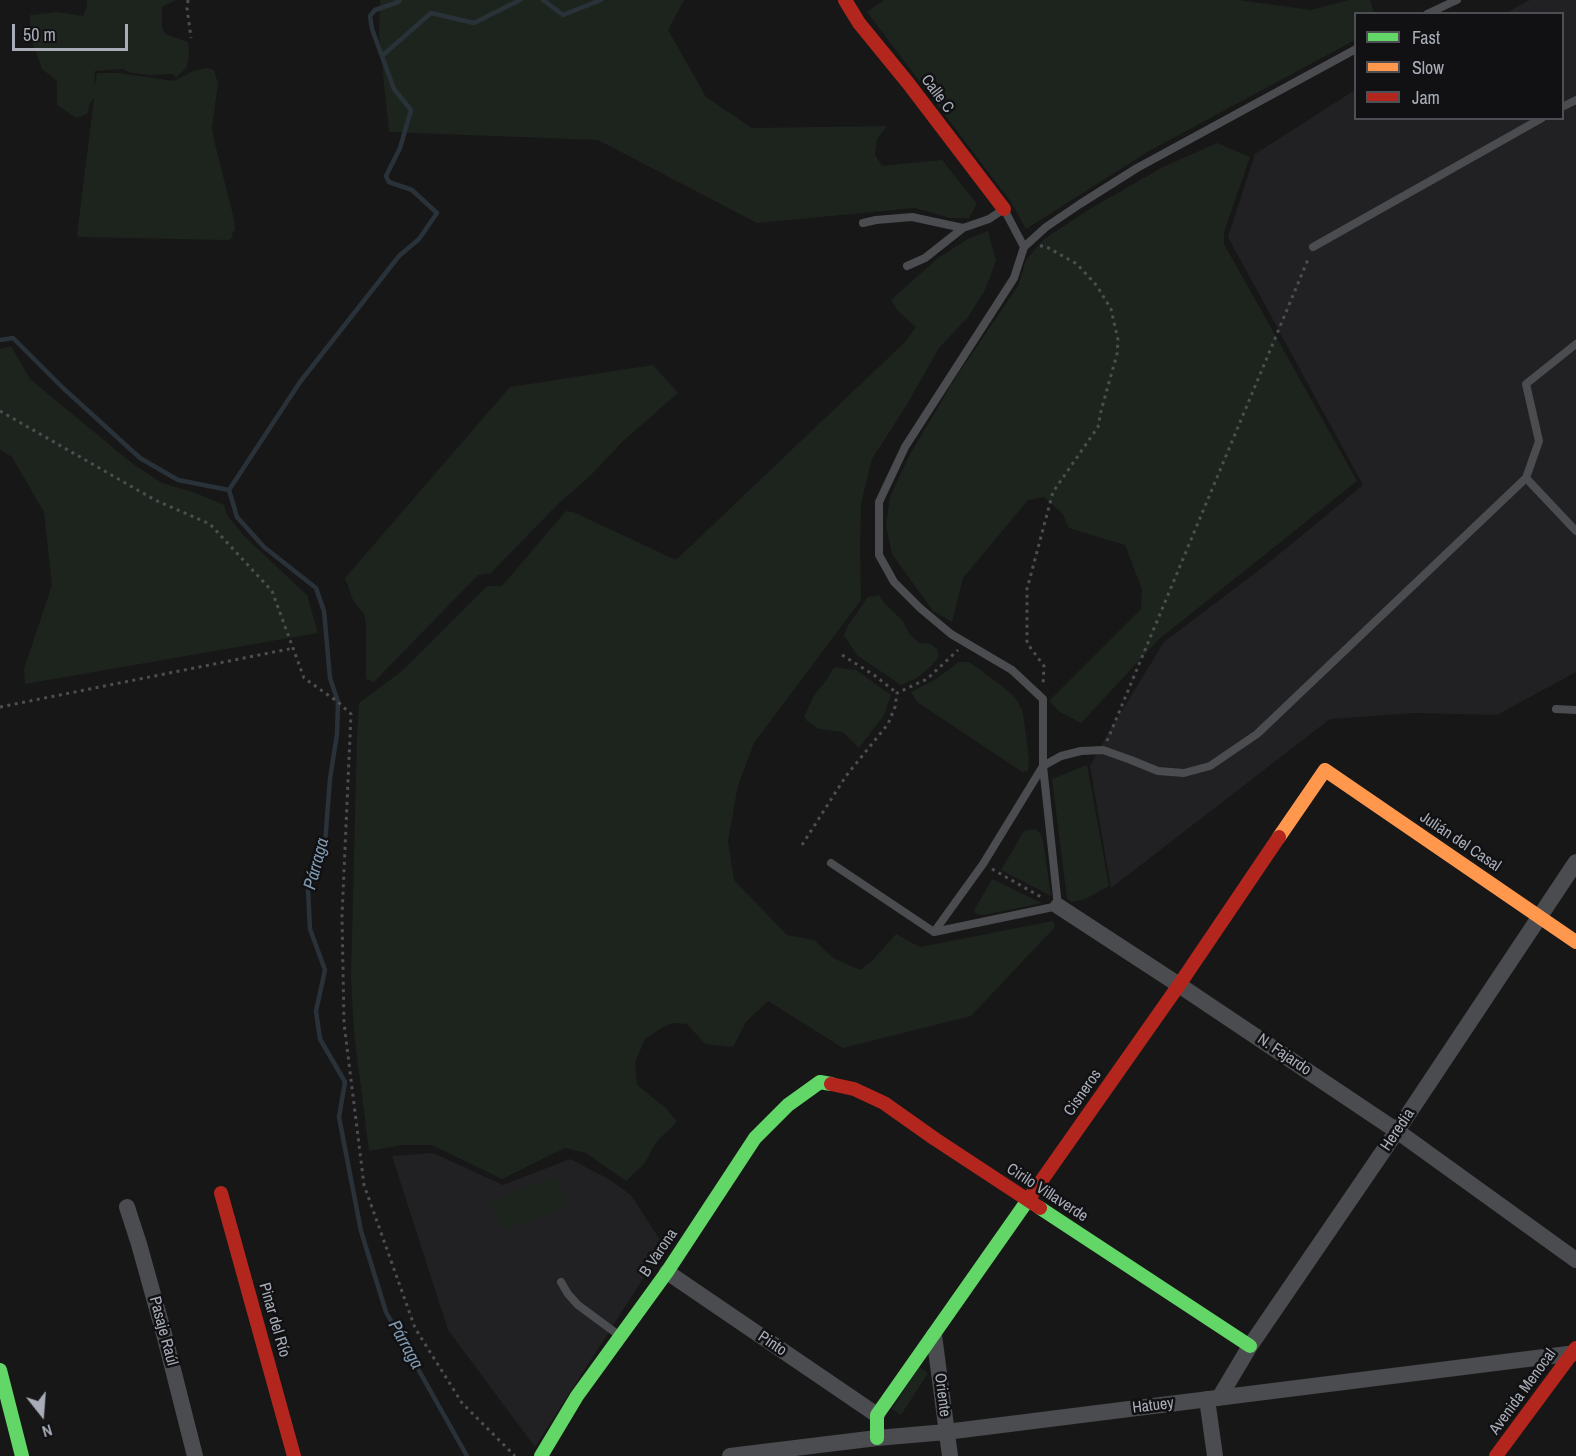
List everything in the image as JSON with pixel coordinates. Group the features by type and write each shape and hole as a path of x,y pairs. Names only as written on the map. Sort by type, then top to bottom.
{"street":[{"name":"Calle C","path":"851,2 859,23 1004,209"},
{"name":"Julián del Casal","path":"1326,770 1576,942"},
{"name":"Cisneros","path":"877,1415 1179,985 1326,770"},
{"name":"Heredia","path":"1213,1398 1398,1131 1576,862"},
{"name":"N. Fajardo","path":"1058,906 1398,1131 1576,1260"},
{"name":"Cirilo Villaverde","path":"820,1082 854,1089 884,1103 1250,1346"},
{"name":"B Varona","path":"541,1456 578,1396 667,1272 755,1138 788,1105 820,1082"},
{"name":"Pinar del Río","path":"221,1193 294,1456"},
{"name":"Pasaje Raúl","path":"127,1207 164,1334 195,1456"},
{"name":"Pinto","path":"667,1272 877,1415"},
{"name":"Oriente","path":"934,1335 950,1456"},
{"name":"Hatuey","path":"730,1456 946,1432 1575,1351"},
{"name":"Avenida Menocal","path":"1497,1456 1575,1351"},
{"path":"0,1370 3,1390 22,1456"},
{"path":"1213,1398 1215,1456"},
{"path":"877,1415 877,1438"}],"lane":[{"path":"1431,12 1457,0"},
{"path":"831,863 934,932 1058,906 1043,766 1043,699 1012,670 951,634 894,582 879,555 879,502 905,447 1014,278 1024,247 1046,227 1137,168 1354,50"},
{"path":"1313,247 1538,120"},
{"path":"907,266 925,258 963,228 989,219 1004,209 1024,247"},
{"path":"863,223 912,217 963,228"},
{"path":"934,932 983,864 1043,766 1071,753 1103,750 1158,771 1184,773 1210,766 1257,734 1527,478 1539,441 1526,384 1576,344"},
{"path":"1527,478 1576,531"},
{"path":"1556,710 1576,710"},
{"path":"561,1282 578,1305 621,1336"}],"path":[{"path":"188,0 191,38"},
{"path":"1024,247 1045,246 1077,264 1097,286 1111,309 1118,340 1117,354 1098,427 1053,492 1027,589 1027,643 1044,666 1043,699"},
{"path":"1103,750 1313,247"},
{"path":"0,411 155,500 210,524 272,591 304,678 351,714 342,916 344,1023 364,1185 415,1328 462,1403 515,1456"},
{"path":"897,693 927,679 966,643"},
{"path":"0,707 294,648"},
{"path":"842,655 897,693"},
{"path":"802,845 846,776 888,724 895,707 897,693"},
{"path":"983,864 1058,906"}],"shaded area":[{"path":"87,0 176,0 162,7 162,26 165,34 188,42 187,67 176,78 173,74 150,75 131,73 123,69 95,71 94,89 97,73 119,73 174,81 193,71 207,68 214,70 218,83 212,128 234,219 235,230 232,233 233,237 229,240 79,237 77,235 94,99 90,103 87,114 76,118 57,105 57,81 42,69 30,36 30,15 58,12 83,16"},
{"path":"380,0 684,0 668,30 706,97 752,128 887,126 877,139 875,155 882,166 942,160 977,204 969,218 950,218 915,208 757,223 598,140 389,132 379,33"},
{"path":"884,0 1238,0 1311,10 1349,0 1370,0 1374,12 1354,12 1354,41 1149,151 1026,229 1011,202 867,12"},
{"path":"1530,0 1576,0 1576,672 1497,715 1414,713 1330,719 1111,888 1090,766 1164,642 1267,564 1363,485 1228,237 1255,154 1354,91 1354,120 1564,120 1564,12 1508,12"},
{"path":"1217,143 1250,157 1224,232 1224,244 1357,481 1158,640 1081,723 1060,712 1049,701 1141,609 1142,589 1125,545 1069,528 1063,514 1044,497 1028,500 963,578 952,622 933,611 892,554 886,525 890,497 909,456 954,380 1018,286 1026,260 1044,239 1088,210 1163,167"},
{"path":"988,231 996,261 985,290 968,317 939,348 872,459 861,504 861,600 754,743 738,785 728,841 734,880 787,935 814,940 833,958 860,970 871,962 896,934 920,947 1053,921 1055,927 971,1016 843,1048 768,1001 746,1022 733,1047 705,1044 687,1024 673,1023 663,1027 645,1039 635,1062 637,1085 667,1109 677,1122 656,1142 645,1163 626,1181 586,1153 565,1148 502,1179 432,1145 403,1145 369,1151 354,1033 351,977 359,703 402,671 488,586 502,586 566,511 573,512 676,560 906,341 916,327 898,311 891,300 938,258 968,239"},
{"path":"11,346 30,379 133,464 162,483 196,493 224,505 227,515 245,537 307,595 318,633 25,684 24,669 52,585 44,512 12,457 0,450 0,349"},
{"path":"653,365 678,393 623,441 491,573 478,575 374,682 366,679 364,614 353,600 345,578 510,387"},
{"path":"879,595 903,621 909,634 919,643 931,644 937,649 939,657 917,678 901,685 858,656 844,636 847,627 868,597"},
{"path":"959,662 969,662 978,668 1012,694 1018,702 1023,713 1029,759 1028,771 1022,772 917,702 911,692 936,679"},
{"path":"834,667 856,670 891,695 884,715 859,748 843,732 819,729 804,717 813,697"},
{"path":"1087,765 1109,886 1085,899 1072,902 1067,898 1052,779"},
{"path":"1035,829 1041,834 1043,841 1051,896 1001,870 1024,831"},
{"path":"992,879 1042,903 984,915 976,914 974,911"},
{"path":"433,1153 503,1185 570,1159 607,1178 631,1195 664,1246 535,1447 448,1330 392,1156"},
{"path":"556,1177 567,1207 502,1231 491,1201"},
{"path":"919,1367 928,1373 901,1415 892,1409"}],"waterway":[{"path":"229,490 300,382 399,256 419,239 437,213 412,190 389,182 386,176 400,148 411,110 394,89 372,29 370,16 375,10 400,0"},
{"path":"382,56 431,13 474,23 520,0"},
{"path":"543,0 563,15 601,0"},
{"path":"0,340 13,338 62,387 140,458 178,480 229,490"},
{"name":"Párraga","path":"229,490 237,517 264,547 316,588 324,611 330,678 338,702 337,734 330,779 325,843 308,889 310,929 325,970 316,1011 320,1039 345,1082 339,1117 361,1231 386,1312 467,1456"}],"traffic: fast":[{"path":"541,1456 577,1396 667,1272 755,1138 788,1105 820,1082 831,1084"},
{"path":"877,1438 877,1415 1030,1197"},
{"path":"1040,1208 1250,1346"},
{"path":"0,1370 22,1456"}],"traffic: slow":[{"path":"1279,837 1325,770 1576,942"}],"traffic: jam":[{"path":"845,0 859,23 1004,209"},
{"path":"1030,1197 1179,985 1279,837"},
{"path":"831,1084 854,1089 884,1103 1040,1208"},
{"path":"221,1193 294,1456"},
{"path":"1496,1456 1576,1348"}]}
